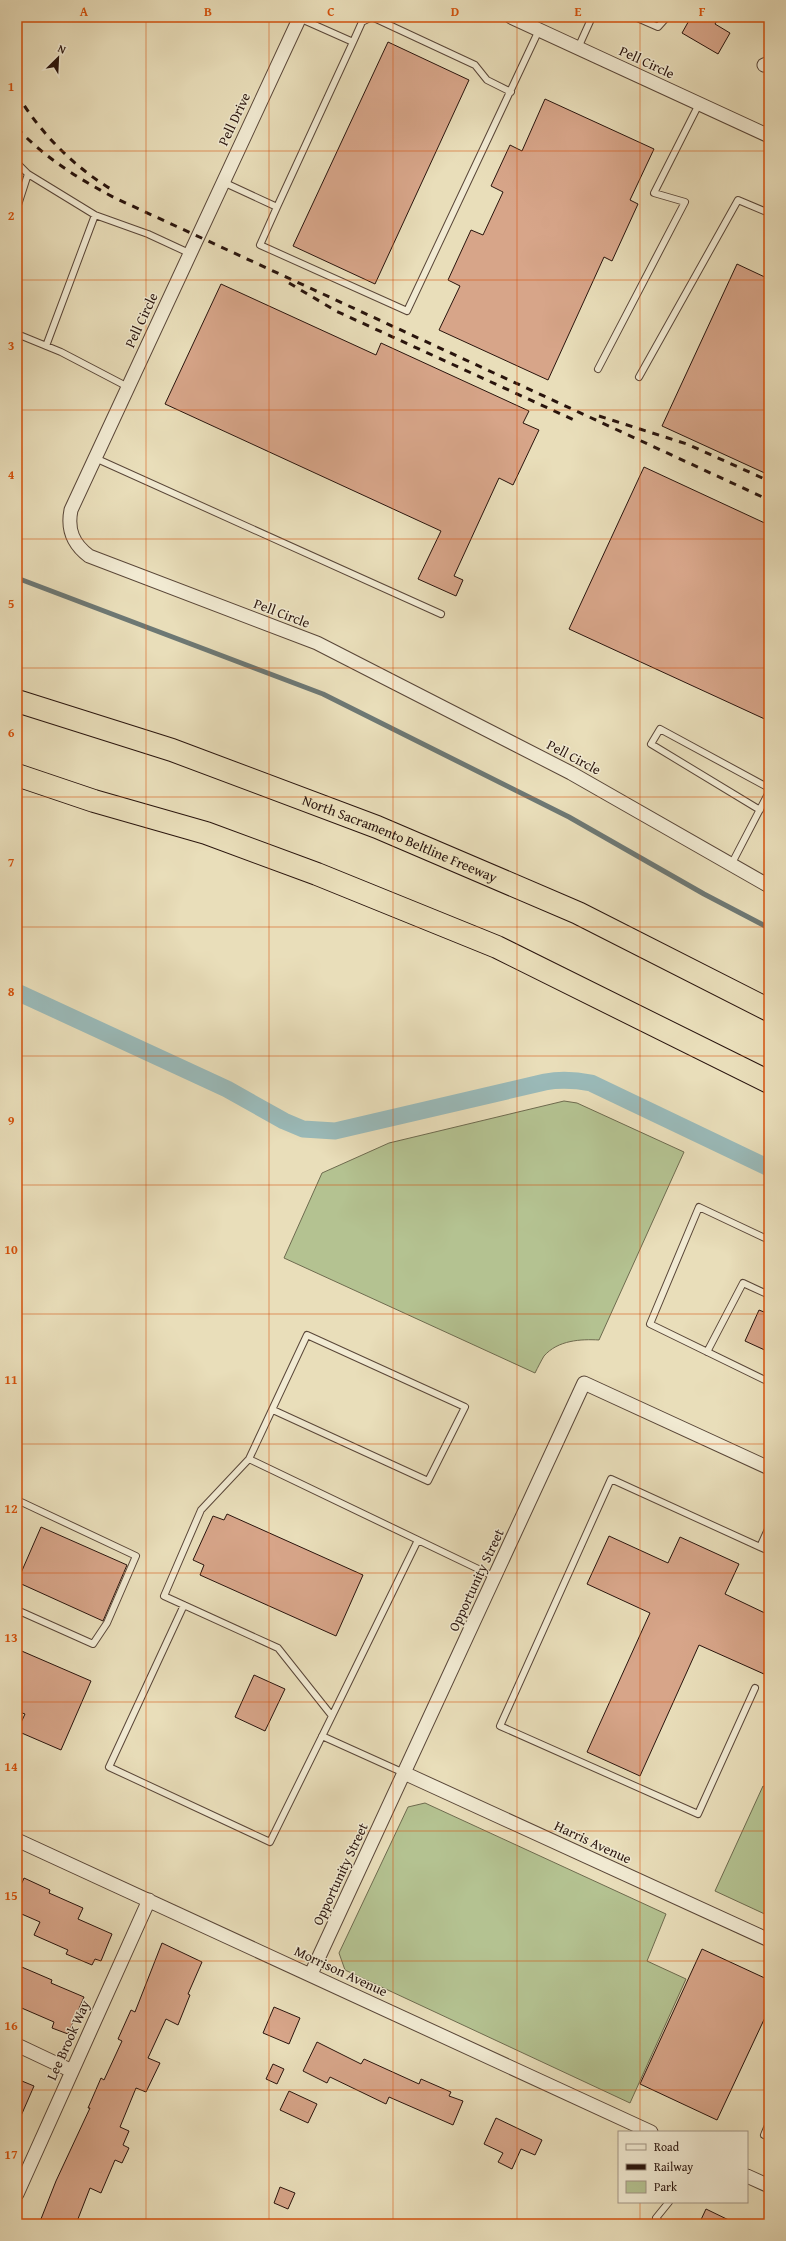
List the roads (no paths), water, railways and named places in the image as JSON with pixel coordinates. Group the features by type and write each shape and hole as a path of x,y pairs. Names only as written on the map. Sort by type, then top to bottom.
{"highway":[{"name":"North Sacramento Beltline Freeway","path":"17,701 172,750 377,827 578,913 769,1010"},
{"path":"17,775 94,801 206,833 317,874 482,942 769,1082"}],"street":[{"name":"Pell Drive","path":"198,235 299,17"},
{"name":"Pell Circle","path":"511,17 769,136"},
{"name":"Pell Circle","path":"198,235 71,510 69,521 73,539 79,549 89,556 317,643 571,773 769,886"},
{"name":"Opportunity Street","path":"311,1974 584,1383 769,1468"},
{"name":"Harris Avenue","path":"404,1772 769,1940"},
{"name":"Morrison Avenue","path":"17,1840 311,1974 649,2131"},
{"name":"Lee Brook Way","path":"17,2194 149,1900"},
{"path":"17,2045 72,2071"},
{"path":"748,2176 769,2186"}],"lane":[{"path":"299,17 353,42"},
{"path":"511,92 487,80 475,65 372,17 362,22 260,245 408,311 511,92 539,30"},
{"path":"578,48 592,17"},
{"path":"635,17 658,27 667,17"},
{"path":"598,369 684,202 654,193 699,104"},
{"path":"17,163 28,174 96,215 148,234 189,253"},
{"path":"17,208 28,174"},
{"path":"223,182 277,207"},
{"path":"638,376 738,200 769,213"},
{"path":"46,346 96,215"},
{"path":"17,334 46,346 128,387"},
{"path":"95,458 441,614"},
{"path":"760,810 651,744 660,729 769,788"},
{"path":"731,865 769,792"},
{"path":"769,1240 699,1207 650,1324 769,1382"},
{"path":"707,1352 743,1283 769,1295"},
{"path":"272,1410 428,1481 465,1408 307,1335 272,1410 250,1459 201,1510 164,1596 278,1648 332,1716"},
{"path":"250,1459 495,1577"},
{"path":"755,1688 698,1814 500,1726 611,1479 769,1551"},
{"path":"17,1500 136,1556 108,1623 93,1644 17,1610"},
{"path":"760,1547 769,1527"},
{"path":"184,1605 109,1767 270,1842 418,1540"},
{"path":"322,1736 404,1772"},
{"path":"769,2123 764,2135 769,2137"},
{"path":"661,2224 656,2218 668,2203"}],"waterway":[{"path":"17,578 323,694 569,817 704,894 769,928"},
{"path":"17,992 227,1089 284,1121 303,1129 335,1131 545,1082 557,1080 574,1081 591,1083 769,1168"}],"railway":[{"path":"17,94 36,122 48,136 86,172 114,191"},
{"path":"17,128 39,149 63,167 115,198 769,500"},
{"path":"289,283 336,311 574,420"},
{"path":"599,416 687,444 769,481"}]}
